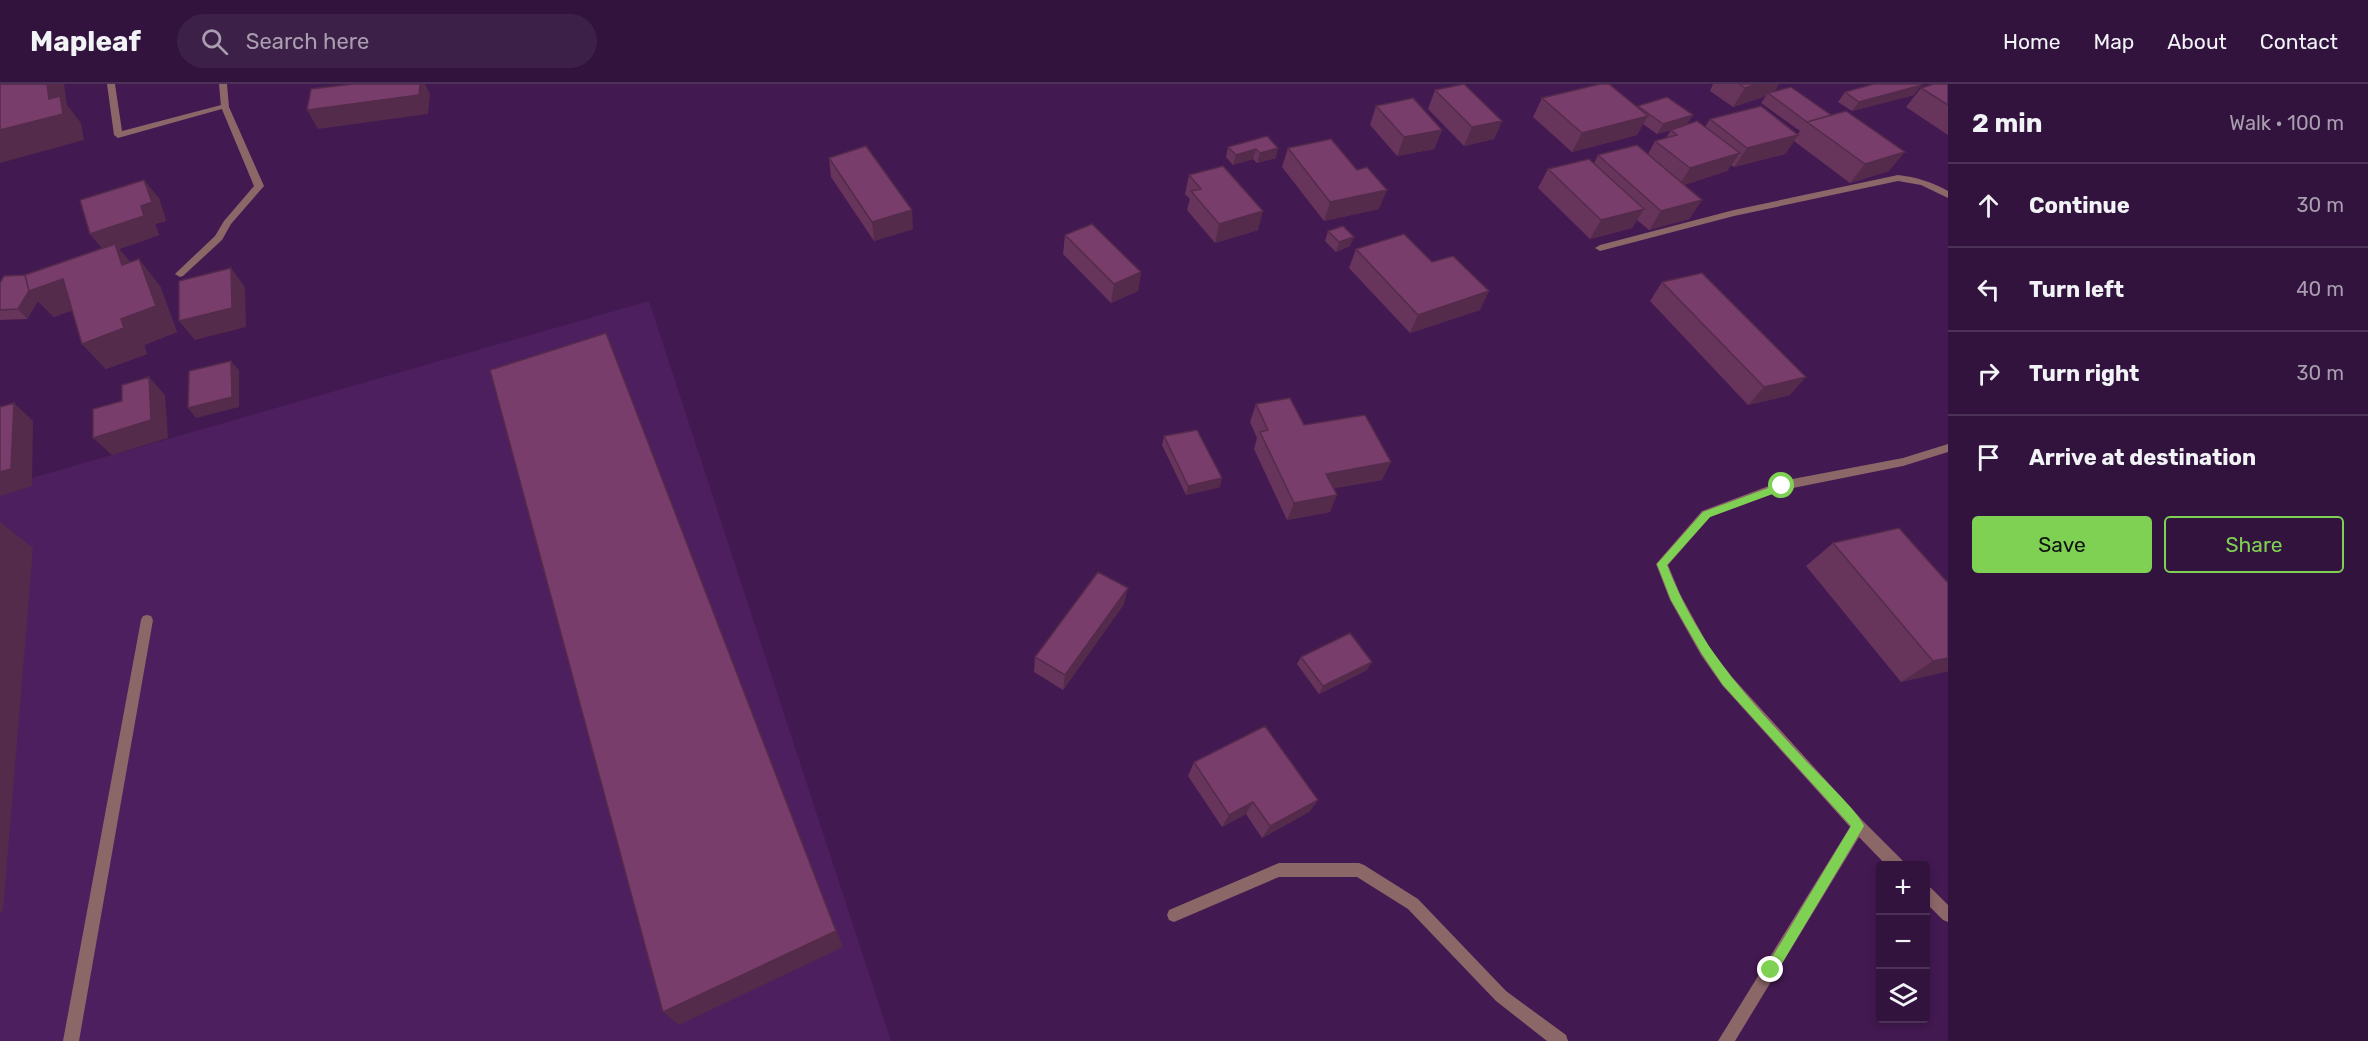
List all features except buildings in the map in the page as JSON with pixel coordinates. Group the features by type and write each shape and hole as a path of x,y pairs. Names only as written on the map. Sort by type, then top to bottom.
{"street":[{"path":"111,84 118,135 225,108"},
{"path":"180,274 219,238 227,223 259,186 225,108 223,84"},
{"path":"1600,248 1734,213 1898,178 1916,179 1933,185 1948,195"},
{"path":"1893,861 1858,826 1727,681 1705,651 1674,597 1662,564 1706,514 1782,486 1903,462 1948,448"},
{"path":"71,1041 147,620"},
{"path":"1726,1041 1858,826"},
{"path":"1174,915 1279,870 1359,870 1413,904 1501,996 1560,1041"},
{"path":"1930,897 1948,915"}],"shaded area":[{"path":"649,301 891,1041 0,1041 0,487"}],"route":[{"path":"1771,970 1858,826 1727,681 1705,651 1674,597 1662,564 1706,514 1782,486"}]}
